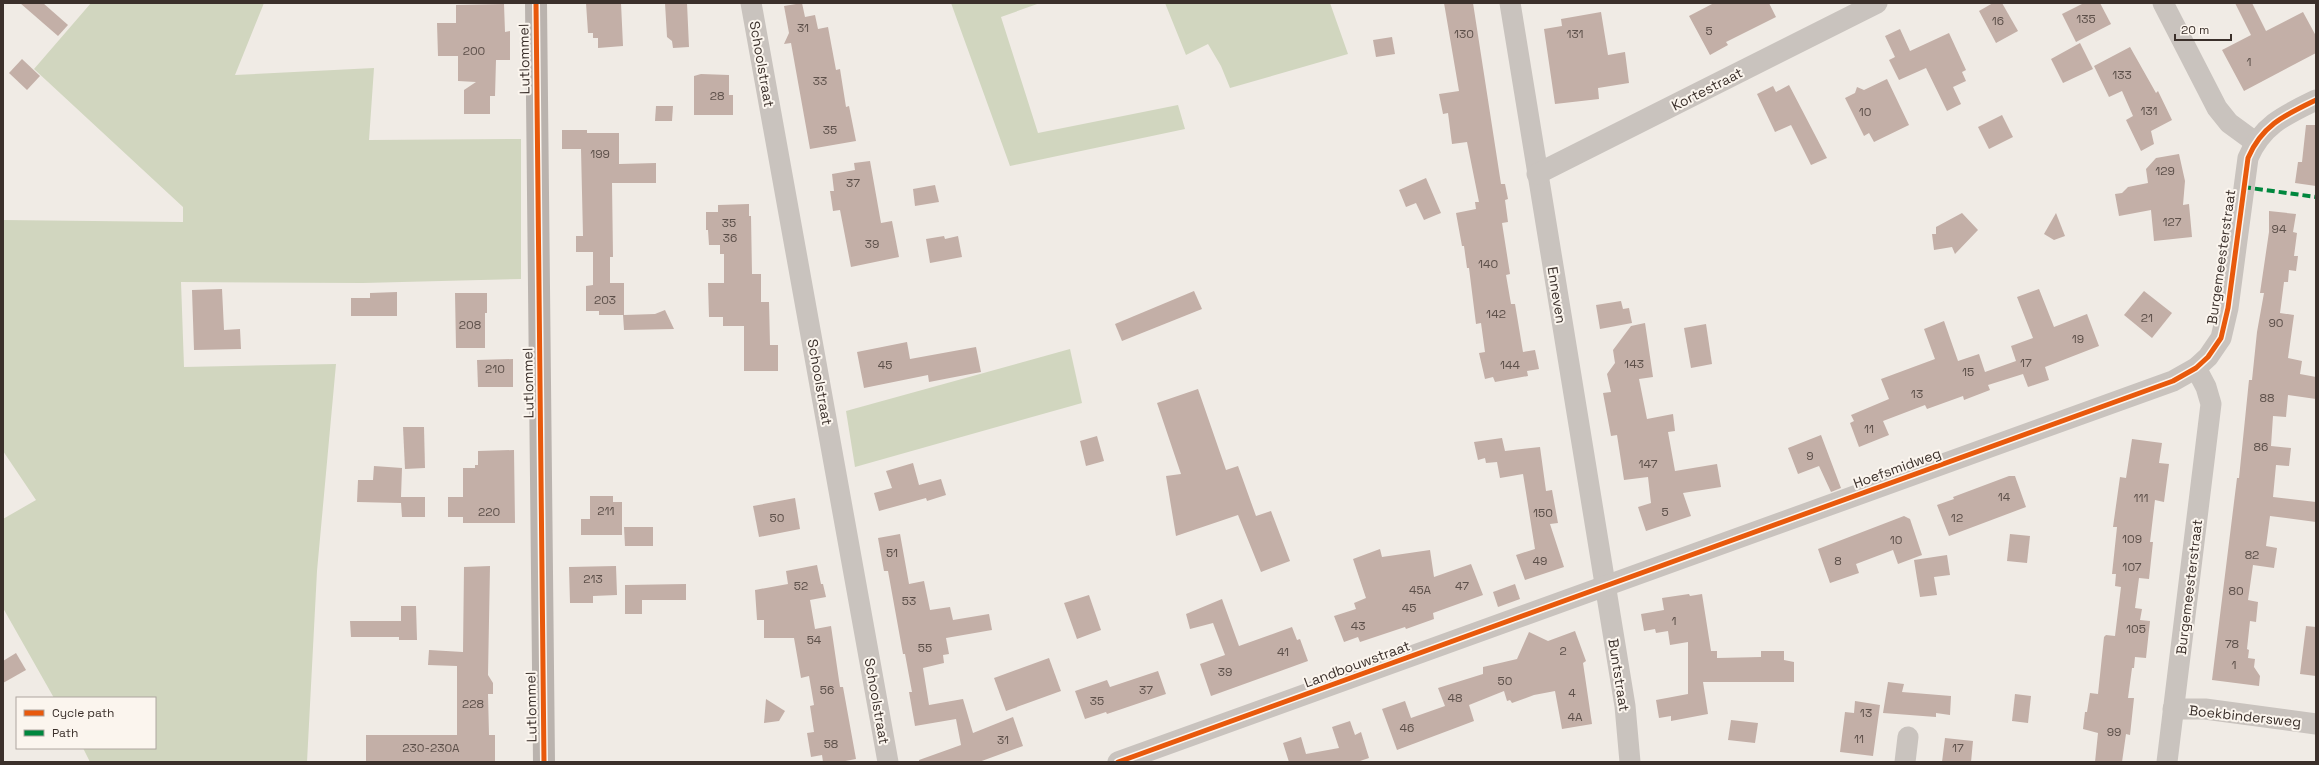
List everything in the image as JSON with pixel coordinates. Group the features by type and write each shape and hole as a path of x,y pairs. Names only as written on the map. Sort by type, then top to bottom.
{"main road":[{"name":"Lutlommel","path":"536,3 544,762"}],"street":[{"name":"Schoolstraat","path":"751,3 888,762"},
{"name":"Enneven","path":"1510,3 1604,588"},
{"name":"Kortestraat","path":"1537,174 1877,3"},
{"path":"2163,3 2217,108 2229,123 2255,142 2274,123 2316,100"},
{"name":"Burgemeesterstraat","path":"2167,762 2211,404 2206,387 2196,368 2208,357 2221,338 2228,308 2248,158 2255,142"},
{"name":"Hoefsmidweg","path":"1604,588 2173,381 2196,368"},
{"name":"Landbouwstraat","path":"1118,762 1604,588"},
{"name":"Buntstraat","path":"1604,588 1625,706 1630,762"},
{"name":"Boekbindersweg","path":"2173,709 2205,709 2316,724"},
{"path":"1905,762 1908,737"}],"green space":[{"path":"91,3 264,3 235,75 374,68 369,140 521,139 521,279 363,283 181,282 184,367 336,364 317,571 307,762 90,762 84,749 156,749 156,697 53,697 3,608 3,519 36,500 3,451 3,220 183,222 183,207 34,69"},
{"path":"951,3 1040,3 1001,17 1038,133 1178,105 1185,129 1010,166"},
{"path":"1165,3 1330,3 1348,54 1230,88 1221,66 1208,44 1186,55"},
{"path":"1070,349 1082,403 855,467 846,411"}],"building":[{"path":"20,3 43,3 68,25 58,36"},
{"path":"586,3 621,3 623,46 598,48 598,38 593,38 593,33 588,33"},
{"path":"665,3 687,3 689,47 673,48 672,41 667,37"},
{"path":"802,3 805,17 815,15 818,29 828,27 836,70 840,69 846,107 849,106 856,141 810,149 791,43 784,44 789,33 784,6"},
{"path":"1444,3 1473,3 1501,184 1505,184 1508,199 1505,200 1508,222 1502,223 1510,274 1506,275 1511,304 1515,304 1523,352 1535,350 1539,369 1527,371 1528,376 1495,382 1493,377 1485,379 1479,353 1485,352 1481,323 1476,324 1469,268 1467,268 1464,246 1462,246 1456,213 1476,209 1475,202 1479,202 1467,142 1452,144 1448,113 1443,114 1439,94 1459,91"},
{"path":"1714,3 1769,3 1776,17 1726,42 1728,45 1710,55 1689,16"},
{"path":"1993,3 2002,3 2018,31 1996,43 1979,11"},
{"path":"2084,3 2100,3 2111,24 2076,42 2062,14"},
{"path":"2235,3 2252,3 2266,31 2303,12 2316,36 2316,53 2244,91 2222,50 2251,35"},
{"path":"504,4 505,32 510,31 510,60 496,60 495,96 490,96 490,114 464,114 464,90 476,82 458,81 458,56 438,56 437,23 456,23 456,5"},
{"path":"1601,12 1608,55 1625,52 1629,83 1598,88 1599,99 1555,104 1544,29 1562,26 1561,19"},
{"path":"1900,29 1910,51 1949,33 1966,70 1962,72 1966,81 1953,87 1961,104 1947,111 1926,68 1899,80 1889,60 1895,57 1885,36"},
{"path":"1392,37 1395,54 1376,57 1373,40"},
{"path":"2080,43 2093,69 2063,83 2051,59"},
{"path":"2130,47 2156,93 2158,91 2172,120 2151,131 2154,144 2141,151 2126,120 2133,116 2122,91 2109,97 2094,66"},
{"path":"22,59 40,76 27,90 9,73"},
{"path":"701,74 729,75 729,95 733,95 733,115 694,115 694,76"},
{"path":"1887,79 1909,125 1874,142 1869,133 1864,136 1845,98 1855,93 1857,87 1864,90"},
{"path":"1789,85 1827,158 1811,165 1791,125 1775,132 1757,94 1773,86 1776,92"},
{"path":"656,106 673,106 672,121 655,121"},
{"path":"2002,115 2013,137 1989,149 1978,127"},
{"path":"2306,125 2316,125 2316,186 2295,183 2298,162 2302,162"},
{"path":"562,130 587,130 587,133 619,133 619,164 656,163 656,183 612,183 613,257 610,257 610,283 624,283 624,315 655,314 665,310 674,329 624,330 623,315 599,315 599,311 586,311 586,286 593,285 593,252 576,252 576,236 583,236 581,149 562,149"},
{"path":"2179,154 2185,181 2183,205 2189,204 2192,237 2154,241 2151,210 2119,216 2115,194 2122,193 2128,187 2148,183 2146,169 2156,158"},
{"path":"870,161 881,223 892,221 899,257 851,267 840,210 833,211 830,191 834,191 832,174 855,170 854,163"},
{"path":"1426,178 1441,213 1424,220 1416,203 1406,207 1399,190"},
{"path":"935,185 939,202 915,206 913,189"},
{"path":"749,204 749,216 751,216 752,274 761,274 761,302 769,302 770,345 778,345 778,371 744,371 744,326 723,326 723,317 709,317 708,283 724,283 724,254 720,254 720,245 709,245 708,230 706,230 706,212 718,212 718,205"},
{"path":"2269,211 2296,214 2293,232 2297,233 2294,256 2298,256 2296,271 2289,270 2288,282 2284,282 2280,313 2294,315 2288,358 2302,361 2300,374 2316,377 2316,399 2288,395 2286,417 2273,416 2271,446 2291,448 2289,466 2276,465 2273,497 2316,502 2316,522 2270,516 2266,546 2277,548 2274,568 2253,565 2248,600 2258,602 2256,622 2250,621 2247,649 2249,650 2248,658 2255,659 2254,667 2260,676 2259,686 2212,680 2237,478 2239,478 2249,380 2252,380 2257,332 2264,293 2260,293 2269,232"},
{"path":"1962,213 1978,230 1955,254 1952,247 1934,250 1932,234 1936,234 1936,227"},
{"path":"2056,213 2065,236 2054,240 2044,234"},
{"path":"944,236 945,239 958,236 962,257 930,263 926,239"},
{"path":"222,289 224,330 240,329 241,349 194,350 192,290"},
{"path":"2039,289 2054,327 2087,314 2099,346 2045,367 2049,380 2028,387 2023,374 1988,385 1990,390 1964,400 1963,396 1927,409 1925,405 1883,421 1889,435 1859,447 1850,423 1854,421 1851,415 1889,399 1881,379 1935,359 1924,329 1944,321 1958,361 1979,354 1985,372 2016,361 2011,346 2033,338 2017,297"},
{"path":"1194,291 1202,309 1122,341 1115,324"},
{"path":"2144,291 2172,313 2152,338 2124,315"},
{"path":"397,292 397,316 351,316 351,298 370,298 370,293"},
{"path":"455,293 487,293 487,313 485,313 485,348 456,348"},
{"path":"1621,301 1623,309 1629,308 1632,323 1600,329 1596,305"},
{"path":"1645,323 1653,377 1639,379 1647,419 1673,414 1675,431 1668,432 1675,471 1717,464 1721,487 1683,493 1691,516 1646,531 1638,507 1651,503 1648,477 1624,480 1617,435 1611,436 1603,393 1611,392 1607,374 1615,363 1613,350 1631,326"},
{"path":"1706,324 1712,364 1691,368 1684,328"},
{"path":"907,342 910,359 976,347 981,372 929,382 928,375 864,388 857,352"},
{"path":"513,359 513,387 478,387 477,360"},
{"path":"1198,389 1226,470 1238,466 1256,516 1271,511 1290,561 1261,572 1238,515 1176,536 1166,476 1181,474 1157,403"},
{"path":"403,427 424,427 425,468 405,469"},
{"path":"1821,435 1841,488 1831,492 1819,466 1798,474 1788,448"},
{"path":"1097,436 1104,461 1086,466 1080,441"},
{"path":"1502,438 1505,451 1540,447 1546,491 1552,490 1558,523 1550,524 1564,567 1525,580 1516,555 1535,549 1523,474 1500,478 1497,462 1486,463 1485,458 1478,460 1474,442"},
{"path":"2132,439 2162,443 2159,463 2169,464 2164,502 2155,500 2150,542 2153,542 2149,579 2139,578 2135,608 2142,609 2140,620 2150,621 2146,658 2135,657 2134,668 2132,668 2128,698 2134,698 2130,735 2126,734 2122,762 2095,762 2098,733 2083,729 2085,712 2087,712 2090,693 2098,694 2104,637 2106,635 2115,636 2121,587 2115,586 2116,574 2112,574 2117,527 2113,527 2120,477 2126,478"},
{"path":"514,450 515,523 463,523 463,517 448,517 448,497 463,497 463,468 475,468 475,465 478,465 478,451"},
{"path":"913,463 919,485 941,479 946,495 927,501 926,498 879,511 874,493 892,488 886,471"},
{"path":"374,466 402,468 401,497 425,497 425,517 402,517 401,503 357,502 358,480 373,480"},
{"path":"2009,476 2015,476 2026,507 1949,536 1937,505 1954,499 1953,497"},
{"path":"590,496 613,496 613,502 622,502 622,535 581,535 581,519 590,519"},
{"path":"795,498 800,529 759,537 753,506"},
{"path":"1904,516 1910,519 1922,555 1898,564 1893,550 1856,564 1859,573 1830,583 1818,549"},
{"path":"624,527 653,527 653,546 625,546"},
{"path":"900,534 909,584 924,581 930,610 950,607 953,620 989,614 992,630 946,638 949,654 943,655 944,663 923,668 929,705 963,699 973,733 1013,717 1023,746 979,762 919,762 919,760 961,745 956,719 915,726 909,692 912,692 905,654 903,654 888,571 884,571 878,538"},
{"path":"2010,534 2030,536 2027,563 2007,561"},
{"path":"1380,549 1382,557 1430,550 1434,577 1471,564 1483,595 1433,613 1434,619 1406,629 1405,627 1360,642 1358,637 1344,642 1334,616 1356,609 1354,603 1366,598 1353,559"},
{"path":"1947,555 1950,575 1934,577 1937,595 1920,597 1914,560"},
{"path":"817,565 821,584 823,584 826,597 810,600 815,629 831,626 840,687 843,687 856,759 840,762 823,762 822,755 811,757 807,733 814,732 810,706 814,705 809,676 801,678 794,638 764,638 764,620 757,620 755,590 788,584 786,571"},
{"path":"490,566 488,675 493,683 493,694 488,694 489,735 495,735 495,762 366,762 366,735 457,735 457,666 428,665 429,650 463,652 464,567"},
{"path":"616,566 617,595 593,596 593,603 570,603 569,567"},
{"path":"686,584 686,600 642,600 642,614 625,614 625,585"},
{"path":"1515,584 1520,599 1498,607 1493,592"},
{"path":"1689,594 1690,596 1702,594 1711,651 1717,651 1717,658 1761,657 1761,651 1784,651 1784,660 1794,662 1794,682 1703,682 1708,714 1671,721 1671,716 1659,718 1656,700 1688,694 1688,642 1670,645 1668,631 1656,633 1655,629 1644,631 1641,614 1664,610 1662,598"},
{"path":"1089,595 1101,630 1077,639 1064,603"},
{"path":"1222,599 1239,646 1292,627 1297,640 1300,639 1308,661 1211,696 1200,664 1225,655 1213,623 1190,629 1186,614"},
{"path":"401,606 416,606 417,640 399,640 399,637 351,637 350,621 401,621"},
{"path":"2306,626 2316,627 2316,676 2300,674"},
{"path":"1575,631 1586,661 1583,663 1592,724 1562,729 1555,691 1534,695 1512,703 1510,700 1507,701 1504,691 1469,705 1474,721 1397,750 1382,709 1405,701 1411,718 1445,706 1438,688 1483,674 1483,667 1517,659 1529,632 1548,641"},
{"path":"16,653 26,670 3,683 3,661"},
{"path":"1049,658 1061,691 1006,711 994,678"},
{"path":"1158,671 1166,694 1107,714 1106,712 1085,719 1075,691 1107,680 1110,687"},
{"path":"1888,682 1904,684 1902,692 1951,696 1950,715 1936,713 1936,717 1883,713"},
{"path":"2015,694 2031,696 2028,723 2012,721"},
{"path":"766,699 785,711 779,721 764,723"},
{"path":"1855,701 1880,705 1873,756 1840,752 1845,712 1854,713"},
{"path":"1731,720 1758,723 1755,743 1728,740"},
{"path":"1350,721 1355,735 1361,732 1369,758 1357,762 1289,762 1283,743 1301,737 1306,754 1339,748 1332,727"},
{"path":"1945,738 1973,741 1971,762 1942,762"}],"marked path":[{"path":"2243,187 2316,197"}],"cycle path":[{"path":"536,3 544,762"},
{"path":"1118,762 2173,381 2196,368 2208,357 2221,338 2228,308 2248,158 2260,137 2267,129 2285,116 2316,100"}]}
